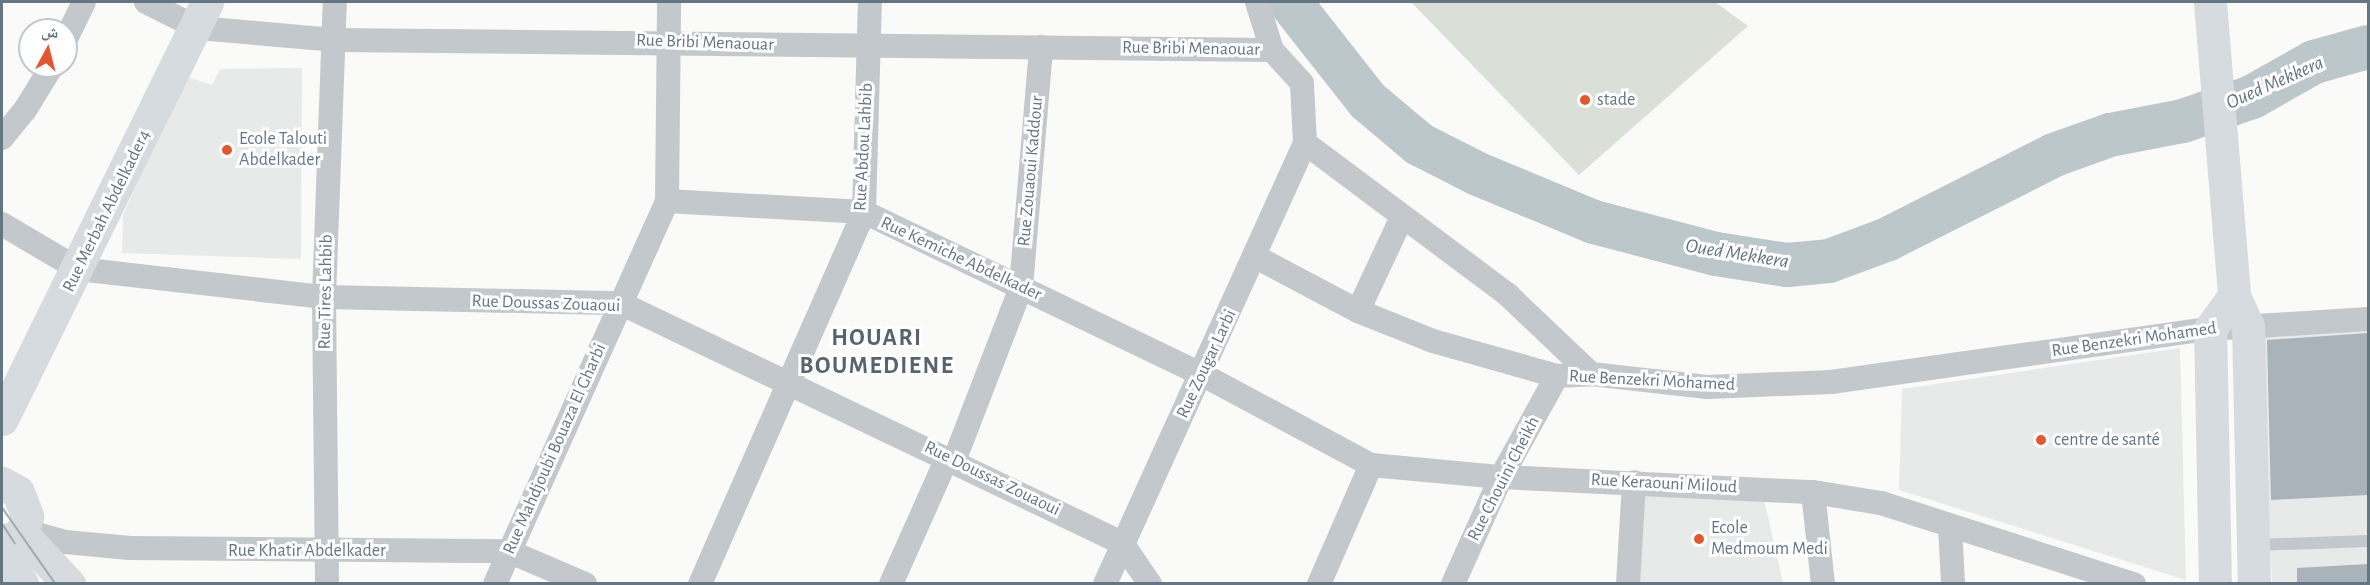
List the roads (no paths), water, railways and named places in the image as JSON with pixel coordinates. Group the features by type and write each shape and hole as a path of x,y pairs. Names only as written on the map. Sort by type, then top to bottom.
{"street":[{"path":"76,18 84,2"},
{"name":"Rue Bribi Menaouar","path":"146,2 336,40 668,41 869,48 1041,47 1272,50"},
{"name":"Rue Tires Lahbib","path":"327,584 324,297 336,40 335,2"},
{"name":"Rue Mahdjoubi Bouaza El Gharbi","path":"495,584 508,551 559,448 620,303 667,201 669,2"},
{"name":"Rue Abdou Lahbib","path":"700,584 864,212 870,2"},
{"path":"1257,2 1272,50 1302,83 1305,143 1508,295 1591,374"},
{"path":"2210,2 2234,296 2247,326 2254,584"},
{"name":"Rue Merbah Abdelkader4","path":"2,418 78,269 202,15"},
{"name":"Rue Zouaoui Kaddour","path":"891,584 951,459 1021,287 1041,47"},
{"path":"2,138 26,110 45,78"},
{"name":"Rue Zougar Larbi","path":"1105,584 1122,543 1203,375 1305,143"},
{"name":"Rue Kemiche Abdelkader","path":"667,201 864,212 1203,375"},
{"path":"1359,311 1402,217"},
{"name":"Rue Doussas Zouaoui","path":"2,224 78,269 324,297 620,303 789,381 1122,543"},
{"name":"Rue Benzekri Mohamed","path":"1256,257 1359,311 1433,341 1557,376 1591,374 1707,387 1832,382 2210,328 2368,319"},
{"path":"2216,584 2210,328 2234,296"},
{"name":"Rue Keraouni Miloud","path":"1203,375 1371,465 1501,477 1813,492 1881,503 2134,584"},
{"name":"Rue Chouini Cheikh","path":"1453,584 1501,477 1557,376"},
{"path":"1319,584 1371,465"},
{"path":"2,482 23,499 27,516 12,540 22,584"},
{"path":"1628,584 1634,482"},
{"path":"1813,492 1823,584"},
{"path":"1950,526 1953,584"},
{"path":"12,540 69,584"},
{"name":"Rue Khatir Abdelkader","path":"12,540 130,548 508,551 585,584"},
{"path":"1122,543 1150,584"}],"lane":[{"path":"2253,545 2368,541"}],"waterway":[{"name":"Oued Mekkera","path":"1290,2 1368,101 1419,144 1478,174 1594,222 1716,254 1787,265 1829,261 1888,239 2054,155 2110,135 2183,121 2252,97 2314,62 2368,47"}],"tram line":[{"path":"2,507 56,584"},
{"path":"2,523 15,543"}],"place":[{"name":"stade","path":"1585,100"},
{"name":"Ecole Talouti Abdelkader","path":"227,150"},
{"name":"centre de santé","path":"2041,440"},
{"name":"Ecole Medmoum Medi","path":"1699,539"}],"district":[{"name":"HOUARI BOUMEDIENE","path":"877,353"}]}
